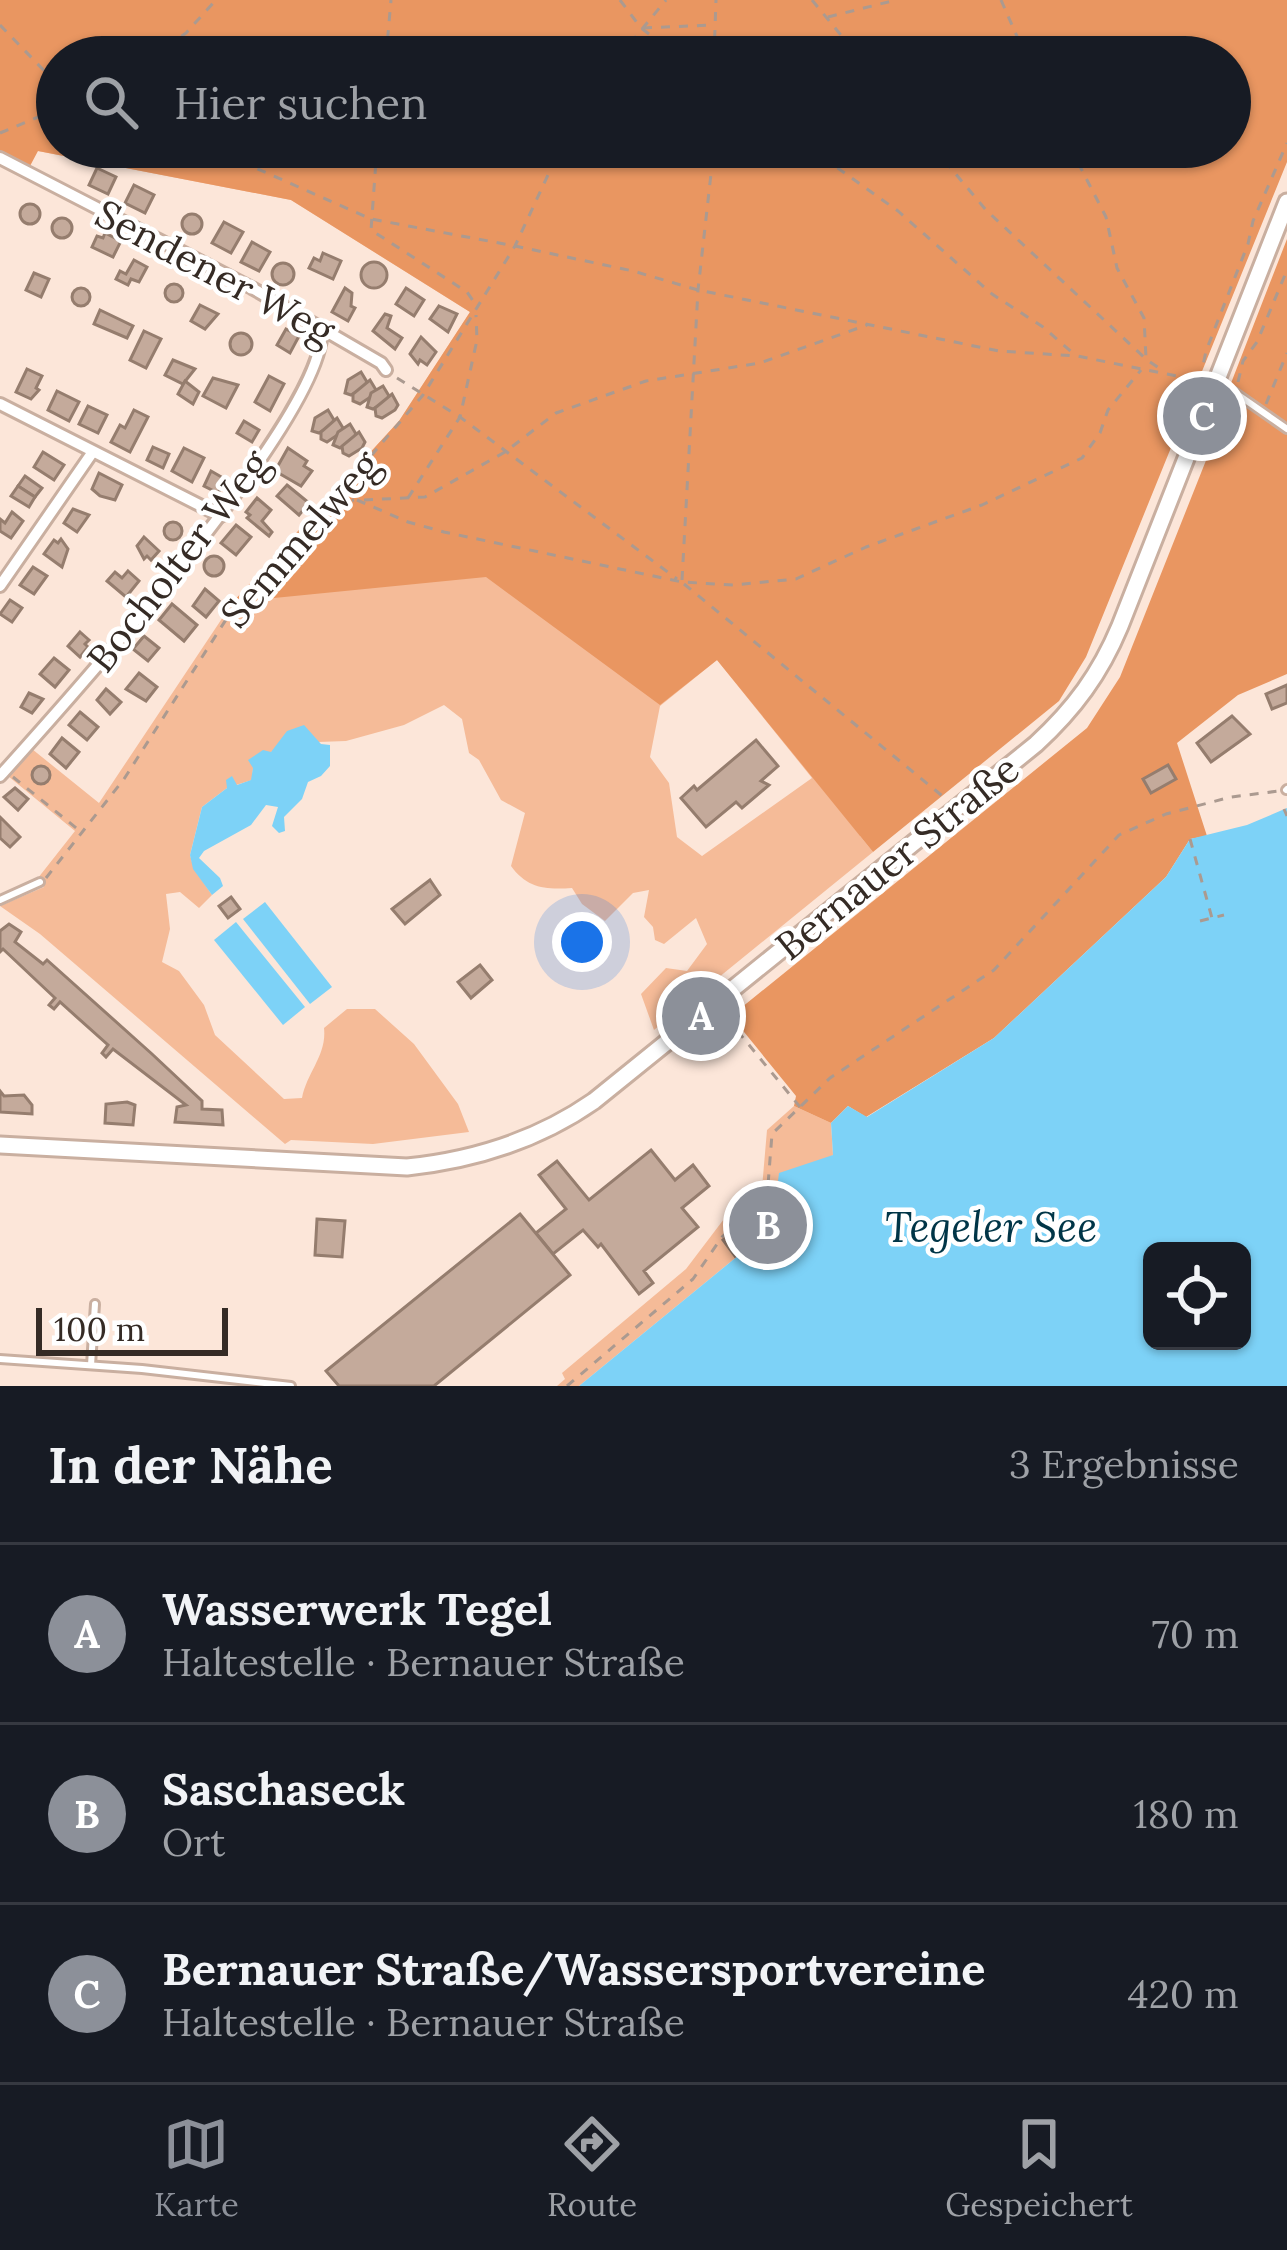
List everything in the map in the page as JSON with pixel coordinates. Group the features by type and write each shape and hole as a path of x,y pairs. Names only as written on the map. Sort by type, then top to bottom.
{"main road":[{"name":"Bernauer Straße","path":"0,1145 407,1167 488,1152 579,1112 1069,714 1107,656 1287,202"}],"street":[{"name":"Sendener Weg","path":"0,158 322,326 386,370"},
{"name":"Bocholter Weg","path":"5,770 221,516 292,405 321,348 322,326"},
{"path":"0,404 221,516"},
{"path":"0,586 92,453"}],"lane":[{"path":"1212,385 1287,429"},
{"path":"0,899 40,882"},
{"path":"91,1365 94,1304"},
{"path":"0,1359 291,1386"}],"path":[{"path":"182,36 216,0"},
{"path":"388,36 391,0"},
{"path":"620,0 652,36"},
{"path":"635,36 666,0"},
{"path":"713,36 716,0"},
{"path":"812,0 841,36"},
{"path":"826,18 896,0"},
{"path":"1001,0 1017,36"},
{"path":"0,25 36,62"},
{"path":"641,28 712,25"},
{"path":"0,133 36,118"},
{"path":"1212,385 1203,371 1206,352 1253,220 1287,142"},
{"path":"256,168 371,219 999,351 1077,356 1212,385 1237,383 1287,270"},
{"path":"375,168 370,230 467,292 476,304 476,340 460,417 408,498"},
{"name":"Semmelweg","path":"40,882 124,778 236,604 297,530 305,533 332,503 423,395 515,246 551,168"},
{"path":"682,582 698,290 712,168"},
{"path":"837,168 1077,356"},
{"path":"951,168 986,210 1147,360 1167,373"},
{"path":"1081,168 1106,217 1117,268 1144,318 1147,360"},
{"path":"332,503 425,497 505,452 556,413 646,381 760,363 868,325"},
{"path":"1263,411 1287,353"},
{"path":"386,370 460,417 682,582 948,801 938,812"},
{"path":"357,500 444,532 682,582 733,585 796,579 1082,458 1108,410 1142,370"},
{"path":"5,770 82,832"},
{"path":"567,1386 693,1280 722,1237 758,1204 768,1185 772,1134 830,1078 994,970 1119,835 1166,814 1232,797 1287,790"},
{"path":"1284,809 1287,816"},
{"path":"1190,839 1212,918"},
{"path":"1200,921 1224,915"},
{"path":"726,1017 800,1107"}],"shaded area":[{"path":"0,0 36,36 36,143"},
{"path":"0,0 1287,0 1287,162 1086,657 1059,701 873,852 717,660 660,705 486,577 233,602 399,421 470,312 291,200 126,168 1251,168 1251,36 36,36 36,155 30,166 0,151"},
{"path":"1287,0 1251,96 1251,36"},
{"path":"126,168 1222,168 1004,710 860,836 873,852 654,1030 641,994 666,968 687,971 707,944 696,918 664,944 655,940 653,927 644,917 649,890 633,893 605,921 582,904 572,888 545,888 523,879 511,866 525,813 501,800 479,760 469,753 462,719 444,705 404,725 346,741 318,742 314,737 271,752 253,768 252,780 236,785 232,777 227,788 202,807 190,855 212,895 199,908 180,892 166,894 170,929 162,962 179,971 204,1005 215,1035 284,1099 302,1098 323,1047 324,1028 347,1009 375,1009 414,1044 458,1104 469,1132 373,1144 291,1140 285,1144 40,934 0,906 44,887 38,878 75,831 8,776 32,749 99,803 233,602 399,421 470,312 291,200","holes":["717,660 812,778 702,856 677,837 669,783 650,757 660,706"]},
{"path":"1287,239 1287,674 1238,695 1177,743 1207,836 1190,839 1166,877 994,1038 866,1117 848,1106 831,1123 794,1106 796,1096 731,1016 1087,728 1120,677 1230,400 1226,396"},
{"path":"794,1106 831,1123 833,1155 776,1192 773,1223 761,1237 579,1386 557,1386 565,1379 562,1373 686,1269 727,1215 762,1188 767,1130"}],"water":[{"path":"304,725 321,744 330,745 330,766 308,782 302,799 284,817 285,831 279,833 272,826 278,807 266,805 251,825 204,851 199,858 223,886 212,895 193,869 190,855 202,807 227,788 226,780 232,776 237,785 251,780 253,768 248,760 263,750 271,752 287,731"},
{"name":"Tegeler See","path":"1287,808 1287,1386 579,1386 761,1237 773,1223 779,1173 833,1155 831,1123 848,1106 867,1117 994,1038 1166,877 1190,839 1247,825"},
{"path":"265,902 332,987 310,1004 243,919"},
{"path":"236,922 305,1007 283,1025 214,940"}],"building":[{"path":"97,168 116,177 108,194 89,185"},
{"path":"134,185 154,195 145,213 125,203"},
{"path":"30,204 40,214 30,224 20,214"},
{"path":"192,214 202,224 192,234 182,224"},
{"path":"62,218 72,228 62,238 52,228"},
{"path":"224,222 243,232 231,253 212,243"},
{"path":"105,233 121,241 113,257 92,247 97,236 103,238"},
{"path":"252,242 270,252 259,271 241,262"},
{"path":"323,253 341,261 333,279 309,268"},
{"path":"134,260 147,267 139,282 131,279 128,285 116,279 120,271 126,274"},
{"path":"374,262 387,275 374,288 361,275"},
{"path":"283,263 294,274 283,285 272,274"},
{"path":"34,273 49,279 41,297 26,290"},
{"path":"174,284 183,293 174,302 165,293"},
{"path":"81,288 90,297 81,306 72,297"},
{"path":"345,288 352,293 355,308 348,321 332,312"},
{"path":"406,288 424,300 414,316 396,304"},
{"path":"200,305 218,314 205,329 191,321"},
{"path":"439,306 457,314 448,332 430,319"},
{"path":"100,310 133,326 127,338 94,324"},
{"path":"385,314 391,316 387,328 402,338 395,349 373,331"},
{"path":"286,329 299,336 290,353 277,345"},
{"path":"144,331 161,339 146,368 130,360"},
{"path":"241,333 252,344 241,355 230,344"},
{"path":"421,337 436,352 427,365 420,360 418,364 410,354"},
{"path":"173,360 195,369 183,384 165,375"},
{"path":"27,369 42,376 31,399 16,392"},
{"path":"361,372 367,382 363,388 345,393 348,380"},
{"path":"269,376 284,384 270,411 255,402"},
{"path":"213,378 238,385 226,408 203,396"},
{"path":"370,380 376,390 372,396 360,404 353,401 353,394"},
{"path":"185,381 199,392 193,404 178,394"},
{"path":"383,386 389,396 385,402 367,407 371,393"},
{"path":"57,391 79,402 69,421 48,410"},
{"path":"392,394 398,405 395,410 382,418 376,416 375,408"},
{"path":"88,406 107,415 98,433 79,424"},
{"path":"134,410 148,417 130,452 111,442"},
{"path":"328,410 334,420 330,426 319,433 312,431 315,418"},
{"path":"337,418 343,428 339,434 327,442 321,439 321,432"},
{"path":"244,421 259,430 252,442 237,433"},
{"path":"350,424 356,434 352,440 340,448 333,445 338,432"},
{"path":"359,432 365,442 362,448 349,456 343,453 342,446"},
{"path":"153,447 169,454 163,468 147,460"},
{"path":"184,448 204,458 192,482 172,471"},
{"path":"288,448 307,461 304,466 312,471 301,486 275,471"},
{"path":"43,452 64,465 54,480 34,467"},
{"path":"211,471 225,479 218,493 204,486"},
{"path":"99,473 122,485 115,500 92,489"},
{"path":"25,476 42,488 35,497 18,486"},
{"path":"287,485 309,503 299,515 277,496"},
{"path":"18,486 35,497 29,507 11,496"},
{"path":"257,498 271,510 262,521 272,532 269,536 247,518"},
{"path":"73,509 89,515 77,532 64,523"},
{"path":"12,512 23,521 11,538 0,531 0,519 5,523"},
{"path":"173,522 182,531 173,540 164,531"},
{"path":"236,525 251,537 236,555 221,543"},
{"path":"144,537 159,551 151,560 144,559 137,546"},
{"path":"61,539 68,549 62,567 44,554 54,540"},
{"path":"214,556 224,566 214,576 204,566"},
{"path":"33,567 47,576 34,594 20,585"},
{"path":"128,571 139,581 126,597 107,581 115,572 122,578"},
{"path":"205,589 219,601 206,617 193,606"},
{"path":"10,600 22,608 12,622 0,614"},
{"path":"172,604 197,625 184,641 159,620"},
{"path":"80,632 89,640 80,657 68,646"},
{"path":"144,636 159,648 148,661 133,649"},
{"path":"54,658 69,670 55,687 40,674"},
{"path":"139,673 157,687 146,701 126,689"},
{"path":"1287,685 1287,703 1272,709 1266,694"},
{"path":"106,689 121,702 110,714 97,700"},
{"path":"29,693 43,699 32,713 21,707"},
{"path":"80,712 98,727 87,740 69,725"},
{"path":"1232,716 1250,734 1211,762 1197,743"},
{"path":"62,738 79,752 66,768 50,754"},
{"path":"756,740 778,766 761,781 769,785 742,808 736,802 706,827 681,798"},
{"path":"1168,765 1176,779 1151,793 1143,779"},
{"path":"41,766 50,775 41,784 32,775"},
{"path":"15,788 28,799 18,810 4,797"},
{"path":"0,817 20,837 10,847 0,838"},
{"path":"430,880 440,895 405,924 392,909"},
{"path":"231,897 240,909 228,918 219,906"},
{"path":"9,924 21,932 15,942 43,964 47,960 202,1101 202,1109 222,1110 223,1125 175,1122 177,1107 186,1105 113,1049 106,1057 102,1053 108,1045 60,1002 54,1009 49,1005 55,998 3,949 0,952 0,931"},
{"path":"480,965 492,980 471,998 458,982"},
{"path":"0,1091 4,1096 24,1095 32,1114 0,1112"},
{"path":"106,1104 135,1105 133,1125 105,1123"},
{"path":"651,1150 675,1180 693,1165 709,1186 682,1208 698,1227 644,1271 653,1283 639,1294 601,1244 598,1247 583,1230 553,1254 536,1233 566,1209 539,1175 557,1161 589,1200"},
{"path":"520,1214 570,1275 434,1386 339,1386 326,1371"},
{"path":"317,1219 345,1221 342,1257 315,1255"},
{"path":"732,1232 745,1248 735,1256 723,1240"}],"place":[{"name":"Bernauer Straße/Wassersportvereine","path":"1202,416"},
{"name":"Wasserwerk Tegel","path":"701,1016"},
{"name":"Saschaseck","path":"768,1225"}]}
